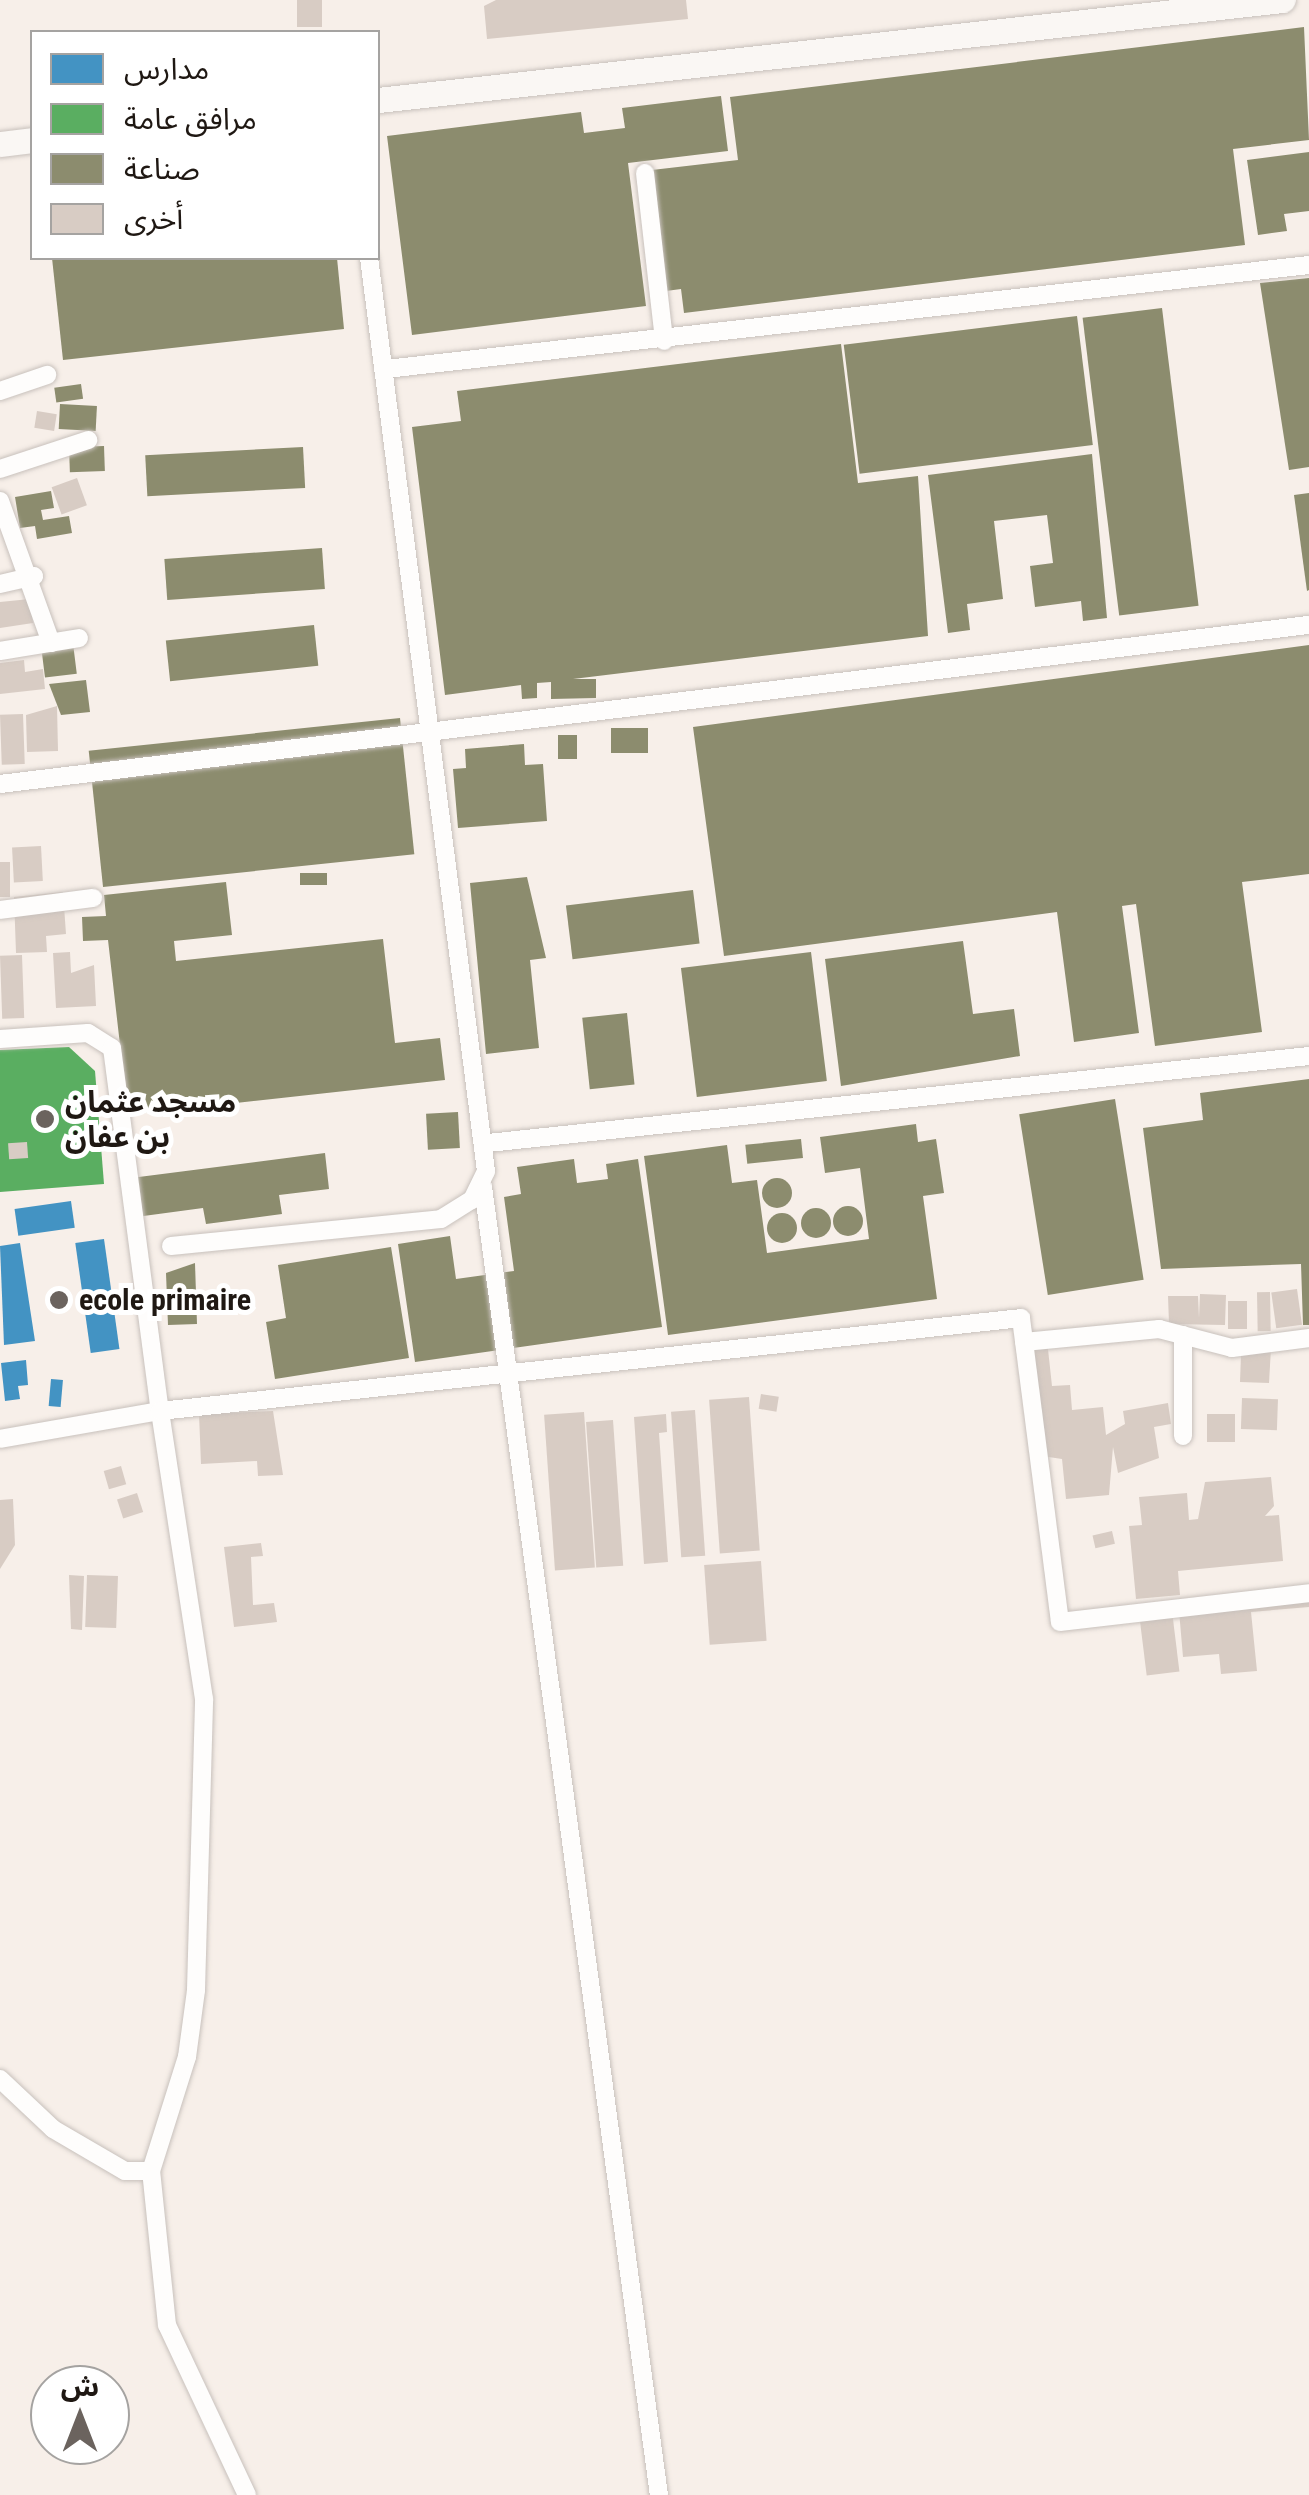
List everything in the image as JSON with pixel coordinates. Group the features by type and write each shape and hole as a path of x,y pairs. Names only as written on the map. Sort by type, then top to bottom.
{"main road":[{"path":"380,100 1282,0"}],"street":[{"path":"645,173 664,340"},
{"path":"369,260 488,1143 483,1187 658,2495"},
{"path":"386,370 1309,265"},
{"path":"0,392 47,374"},
{"path":"0,469 88,440"},
{"path":"0,501 34,576 51,643"},
{"path":"0,584 34,576"},
{"path":"0,784 432,728 1309,625"},
{"path":"0,651 79,638"},
{"path":"0,910 92,898"},
{"path":"0,1039 88,1033 112,1048 160,1411 204,1699 196,1990 186,2058 150,2171 167,2325 247,2495"},
{"path":"488,1143 1309,1056"},
{"path":"171,1246 440,1219 483,1187"},
{"path":"0,1440 160,1411 1021,1318 1060,1622 1309,1593"},
{"path":"1024,1342 1159,1329 1232,1348 1309,1338"},
{"path":"1183,1335 1183,1436"},
{"path":"0,2078 53,2129 125,2171 150,2171"}],"building: مدارس":[{"path":"71,1201 75,1228 18,1236 15,1209"},
{"path":"104,1239 119,1349 91,1353 75,1243"},
{"path":"20,1243 35,1341 4,1345 0,1246"},
{"path":"26,1360 28,1385 18,1386 20,1399 5,1401 1,1363"},
{"path":"51,1379 63,1380 61,1407 49,1406"}],"building: مرافق عامة":[{"path":"69,1047 95,1071 104,1184 0,1192 0,1050"}],"building: صناعة":[{"path":"1304,27 1309,140 1233,149 1245,245 684,313 681,289 666,291 652,170 738,160 730,97"},
{"path":"721,96 728,151 628,163 646,306 412,335 387,136 581,112 584,133 625,128 622,108"},
{"path":"1309,152 1309,211 1284,214 1287,231 1258,235 1247,160"},
{"path":"52,260 337,260 344,329 63,360"},
{"path":"1309,278 1309,467 1289,470 1260,283"},
{"path":"1162,308 1199,606 1119,616 1083,318"},
{"path":"1077,316 1093,445 860,474 844,345"},
{"path":"841,344 858,483 918,476 928,636 573,679 596,679 596,698 551,699 551,682 537,683 537,698 522,699 521,685 445,695 412,427 461,421 457,391"},
{"path":"81,384 83,399 56,403 54,388"},
{"path":"60,404 97,406 96,431 59,429"},
{"path":"104,446 105,471 70,472 69,447"},
{"path":"303,447 305,488 147,496 145,455"},
{"path":"1092,454 1107,618 1083,621 1081,601 1035,607 1030,566 1053,563 1047,515 994,521 1003,599 967,604 970,630 948,633 928,475"},
{"path":"51,491 54,508 41,510 43,520 69,516 72,533 37,539 35,526 20,528 15,497"},
{"path":"1309,493 1309,590 1307,591 1294,495"},
{"path":"322,548 325,589 167,600 164,559"},
{"path":"314,625 318,666 170,681 166,641"},
{"path":"72,635 77,674 45,678 40,639"},
{"path":"1309,645 1309,874 1242,882 1262,1032 1155,1046 1136,904 1122,906 1139,1033 1074,1042 1057,912 724,956 693,727"},
{"path":"86,680 90,712 61,715 49,684"},
{"path":"400,718 414,854 103,887 89,751"},
{"path":"611,728 648,728 648,753 611,753"},
{"path":"558,735 577,735 577,759 558,759"},
{"path":"524,744 525,765 543,764 547,821 458,828 453,769 466,768 465,749"},
{"path":"300,873 327,873 327,885 300,885"},
{"path":"527,877 546,958 530,960 539,1048 486,1054 470,883"},
{"path":"226,882 232,935 174,941 176,961 383,939 395,1043 440,1038 445,1080 128,1115 108,940 83,941 82,917 106,916 104,895"},
{"path":"693,890 700,944 573,959 566,906"},
{"path":"963,941 973,1014 1014,1009 1020,1056 841,1086 825,959"},
{"path":"811,952 827,1081 697,1097 681,968"},
{"path":"627,1013 635,1085 590,1089 582,1018"},
{"path":"1309,1079 1309,1325 1303,1325 1301,1264 1161,1269 1143,1128 1203,1120 1200,1093"},
{"path":"1115,1099 1144,1280 1048,1295 1019,1114"},
{"path":"458,1112 460,1148 428,1150 426,1114"},
{"path":"916,1124 918,1142 936,1139 944,1193 923,1196 937,1299 668,1335 644,1156 727,1145 732,1183 757,1180 767,1253 869,1239 860,1168 825,1173 820,1137"},
{"path":"801,1139 803,1158 747,1164 745,1145"},
{"path":"325,1153 329,1189 279,1195 282,1214 206,1224 203,1208 136,1217 131,1178"},
{"path":"574,1159 577,1183 608,1179 606,1164 638,1159 662,1327 415,1362 398,1244 450,1236 456,1279 514,1271 504,1197 521,1194 517,1167"},
{"path":"777,1178 788,1182 792,1193 788,1204 777,1208 766,1204 762,1193 766,1182"},
{"path":"848,1206 859,1210 863,1221 859,1232 848,1236 837,1232 833,1221 837,1210"},
{"path":"816,1208 827,1212 831,1223 827,1234 816,1238 805,1234 801,1223 805,1212"},
{"path":"782,1213 793,1217 797,1228 793,1239 782,1243 771,1239 767,1228 771,1217"},
{"path":"391,1247 409,1358 275,1379 266,1322 286,1318 278,1265"},
{"path":"195,1263 197,1324 168,1325 166,1273"}],"building: أخرى":[{"path":"297,0 322,0 322,27 297,27"},
{"path":"496,0 686,0 688,19 487,39 484,6"},
{"path":"37,411 57,414 54,431 34,428"},
{"path":"77,478 87,505 62,514 52,487"},
{"path":"30,599 33,623 0,628 0,602"},
{"path":"24,660 25,672 43,669 45,689 0,694 0,663"},
{"path":"57,706 58,751 27,752 26,715"},
{"path":"23,714 25,764 2,765 0,715"},
{"path":"41,846 43,881 14,882 12,848"},
{"path":"0,862 10,862 10,897 0,897"},
{"path":"63,892 66,934 46,936 47,952 16,953 14,897"},
{"path":"70,952 71,973 94,965 96,1006 56,1008 53,953"},
{"path":"22,955 24,1018 2,1019 0,956"},
{"path":"27,1142 28,1158 9,1159 8,1143"},
{"path":"1297,1289 1302,1325 1276,1328 1271,1293"},
{"path":"1257,1292 1270,1292 1271,1331 1258,1331"},
{"path":"1200,1294 1226,1295 1225,1325 1169,1324 1168,1296 1198,1296 1199,1318"},
{"path":"1228,1301 1247,1301 1247,1329 1228,1329"},
{"path":"1047,1340 1052,1386 1070,1385 1072,1410 1103,1407 1106,1435 1125,1424 1123,1411 1168,1403 1171,1424 1154,1427 1159,1458 1118,1473 1113,1447 1109,1495 1066,1499 1062,1459 1042,1456 1029,1342"},
{"path":"1252,1347 1271,1348 1269,1383 1240,1382 1241,1355"},
{"path":"761,1394 779,1397 776,1412 759,1409"},
{"path":"749,1397 760,1551 720,1553 709,1400"},
{"path":"1242,1398 1278,1399 1277,1430 1241,1429"},
{"path":"695,1410 705,1556 681,1557 671,1412"},
{"path":"273,1411 283,1475 258,1476 257,1461 201,1464 199,1414"},
{"path":"584,1412 595,1568 555,1570 544,1415"},
{"path":"666,1414 667,1432 659,1433 668,1562 644,1564 634,1417"},
{"path":"1207,1414 1235,1414 1235,1442 1207,1442"},
{"path":"613,1420 623,1566 596,1568 586,1422"},
{"path":"121,1466 126,1484 109,1489 104,1471"},
{"path":"1271,1477 1274,1506 1265,1516 1279,1515 1283,1561 1178,1571 1180,1595 1136,1599 1129,1526 1142,1525 1139,1497 1187,1493 1189,1520 1198,1519 1205,1482"},
{"path":"137,1493 143,1512 123,1519 117,1499"},
{"path":"13,1499 15,1545 0,1569 0,1500"},
{"path":"1112,1531 1115,1544 1095,1548 1093,1535"},
{"path":"261,1543 263,1556 251,1557 253,1605 274,1603 277,1622 234,1627 224,1547"},
{"path":"761,1561 767,1641 710,1645 704,1565"},
{"path":"69,1575 84,1576 82,1630 71,1629"},
{"path":"87,1575 118,1576 116,1628 85,1627"},
{"path":"1309,1587 1309,1607 1251,1612 1257,1671 1221,1674 1219,1654 1183,1657 1178,1599"},
{"path":"1172,1611 1179,1672 1147,1676 1139,1615"}],"place":[{"name":"مسجد عثمان بن عفان","path":"45,1119"},
{"name":"ecole primaire","path":"59,1300"}]}
